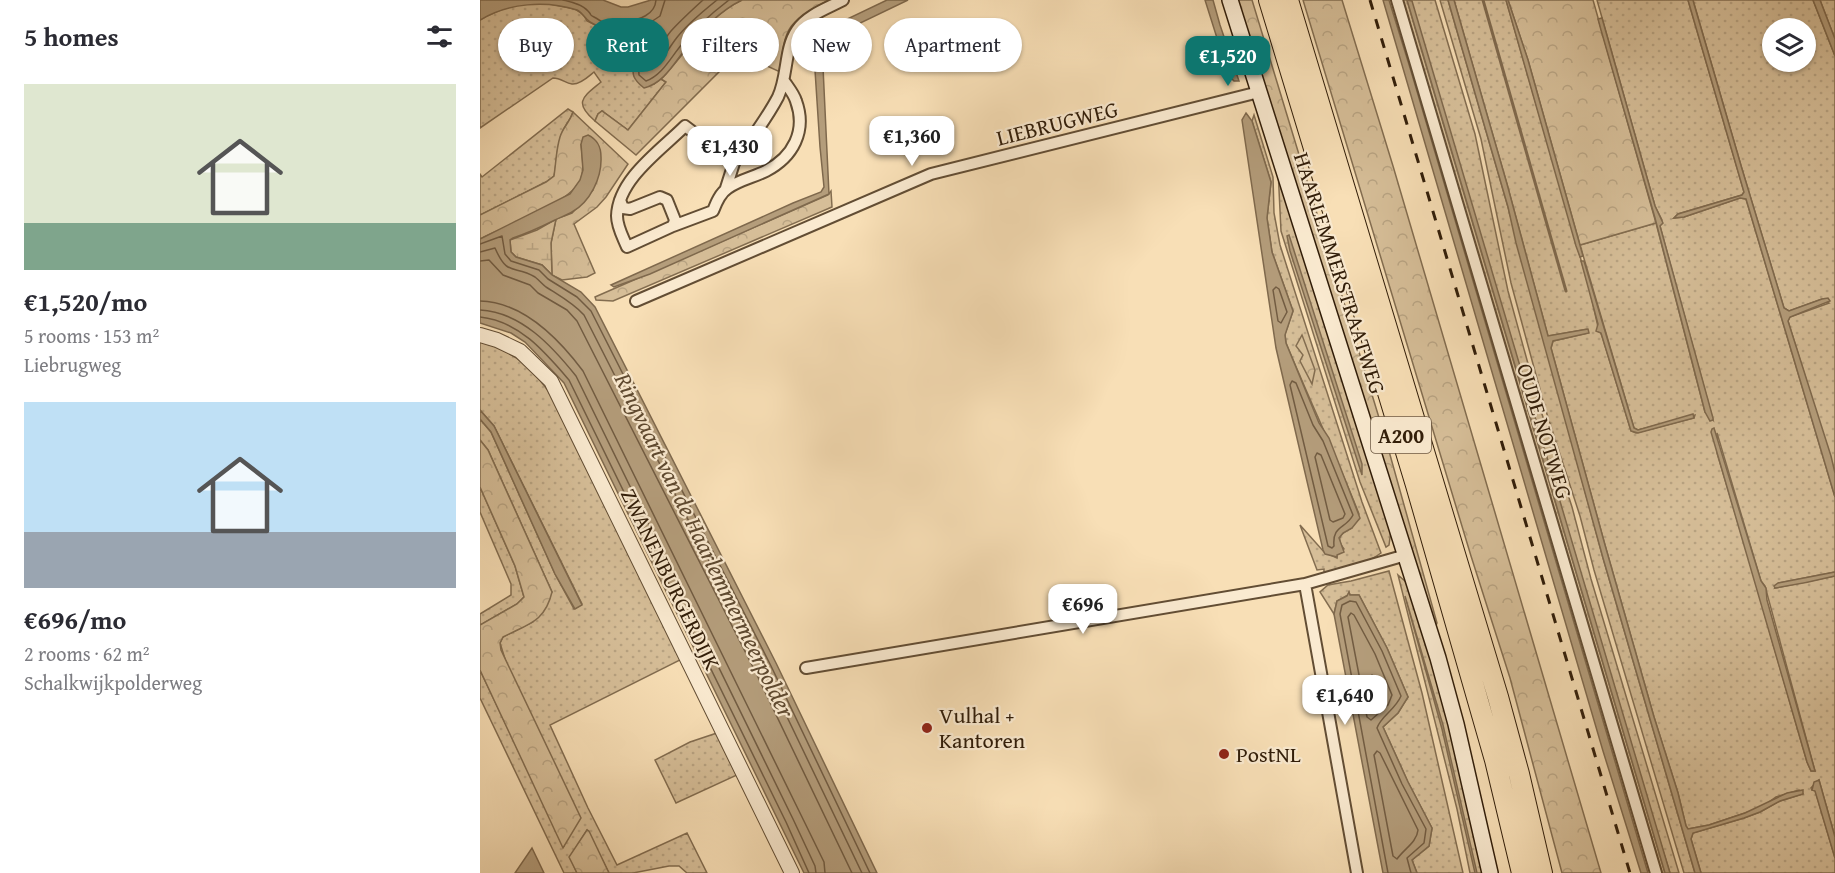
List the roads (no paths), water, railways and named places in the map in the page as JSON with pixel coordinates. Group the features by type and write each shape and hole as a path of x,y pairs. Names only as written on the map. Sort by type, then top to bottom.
{"highway":[{"name":"A200","path":"1269,0 1420,496 1495,760 1522,873"},
{"name":"A200","path":"1288,0 1498,697 1542,873"}],"main road":[{"name":"HAARLEMMERSTRAATWEG","path":"1230,0 1438,658 1456,724 1490,873"}],"street":[{"path":"734,163 685,126 630,180 620,200 617,217 619,229 627,247 713,211 717,200 726,189 734,163 778,98 784,81 791,43 797,30 807,20 843,0"},
{"name":"OUDE NOTWEG","path":"1397,0 1656,873"},
{"path":"726,189 778,165 791,152 797,137 799,119 796,101 784,81"},
{"name":"LIEBRUGWEG","path":"636,301 932,174 1259,93"},
{"path":"620,200 623,208 630,209 660,197 667,200 675,220 673,226"},
{"name":"ZWANENBURGERDIJK","path":"480,335 520,351 551,381 792,873"},
{"path":"806,668 1305,584 1406,555"},
{"path":"1305,584 1357,873"}],"water":[{"path":"480,0 603,0 621,7 628,7 651,0 742,0 716,18 681,18 681,55 669,71 669,18 586,19 577,10 540,4 503,10 480,20"},
{"path":"887,0 908,0 871,18 849,18"},
{"path":"1205,0 1213,0 1239,81 1234,81 1229,76"},
{"path":"1383,0 1389,0 1411,71 1648,873 1641,873 1603,751"},
{"path":"1407,0 1412,1 1670,873 1665,873"},
{"path":"1448,0 1454,0 1548,336 1588,329 1589,333 1553,341 1551,348 1686,826 1688,829 1709,825 1745,813 1787,793 1803,790 1803,794 1780,801 1760,812 1693,833 1691,839 1701,873 1695,873 1603,558 1508,207"},
{"path":"1506,0 1508,0 1528,60 1583,256 1580,257 1576,246"},
{"path":"1688,0 1693,0 1784,308 1789,311 1822,299 1828,298 1830,301 1790,317 1788,321 1831,456 1835,473 1835,497 1746,199 1740,198 1684,217 1674,218 1678,214 1742,195 1744,192"},
{"path":"1813,0 1820,0 1835,39 1835,56"},
{"path":"1602,18 1655,206 1663,223 1660,226 1713,418 1710,421 1705,412 1655,218 1598,19"},
{"path":"633,72 668,72 658,81 644,88"},
{"path":"815,72 823,72 829,194 650,274 614,287 611,285 821,192 824,187"},
{"path":"1246,113 1252,121 1271,182 1267,218 1272,252 1293,311 1285,335 1286,343 1319,423 1329,438 1360,518 1339,538 1344,552 1337,557 1325,554 1323,550 1276,348 1242,120"},
{"name":"Ringvaart van de Haarlemmermeerpolder","path":"588,135 598,144 601,157 594,189 578,208 570,213 510,240 511,252 516,257 542,265 552,275 581,292 595,307 776,663 877,873 804,873 564,383 525,342 511,333 480,323 480,239 570,194 580,180 583,170 581,144 583,137"},
{"path":"1289,235 1362,464 1362,475 1290,251 1287,236"},
{"path":"1581,261 1584,261 1634,428 1638,430 1693,414 1694,418 1638,433 1631,431 1601,333 1596,331 1598,324"},
{"path":"480,410 494,426 582,605 575,609 555,574 491,432 480,419"},
{"path":"1714,428 1761,581 1766,588 1767,600 1815,771 1811,771 1807,762 1711,432"},
{"path":"1835,572 1835,576 1820,580 1775,588 1774,586 1778,583"},
{"path":"1349,592 1350,595 1359,595 1387,648 1408,697 1398,713 1383,727 1432,828 1429,846 1412,860 1417,873 1383,873 1334,614 1337,601 1347,596"},
{"path":"1405,596 1443,725 1477,873 1475,873 1442,729"},
{"path":"1819,780 1835,837 1835,858 1815,791 1812,790 1814,782"},
{"path":"532,848 544,873 515,873"}],"waterway":[{"path":"1483,0 1566,291"}],"railway":[{"path":"1370,0 1630,873"}],"place":[{"name":"Vulhal + Kantoren","path":"927,728"},
{"name":"PostNL","path":"1224,754"}]}
